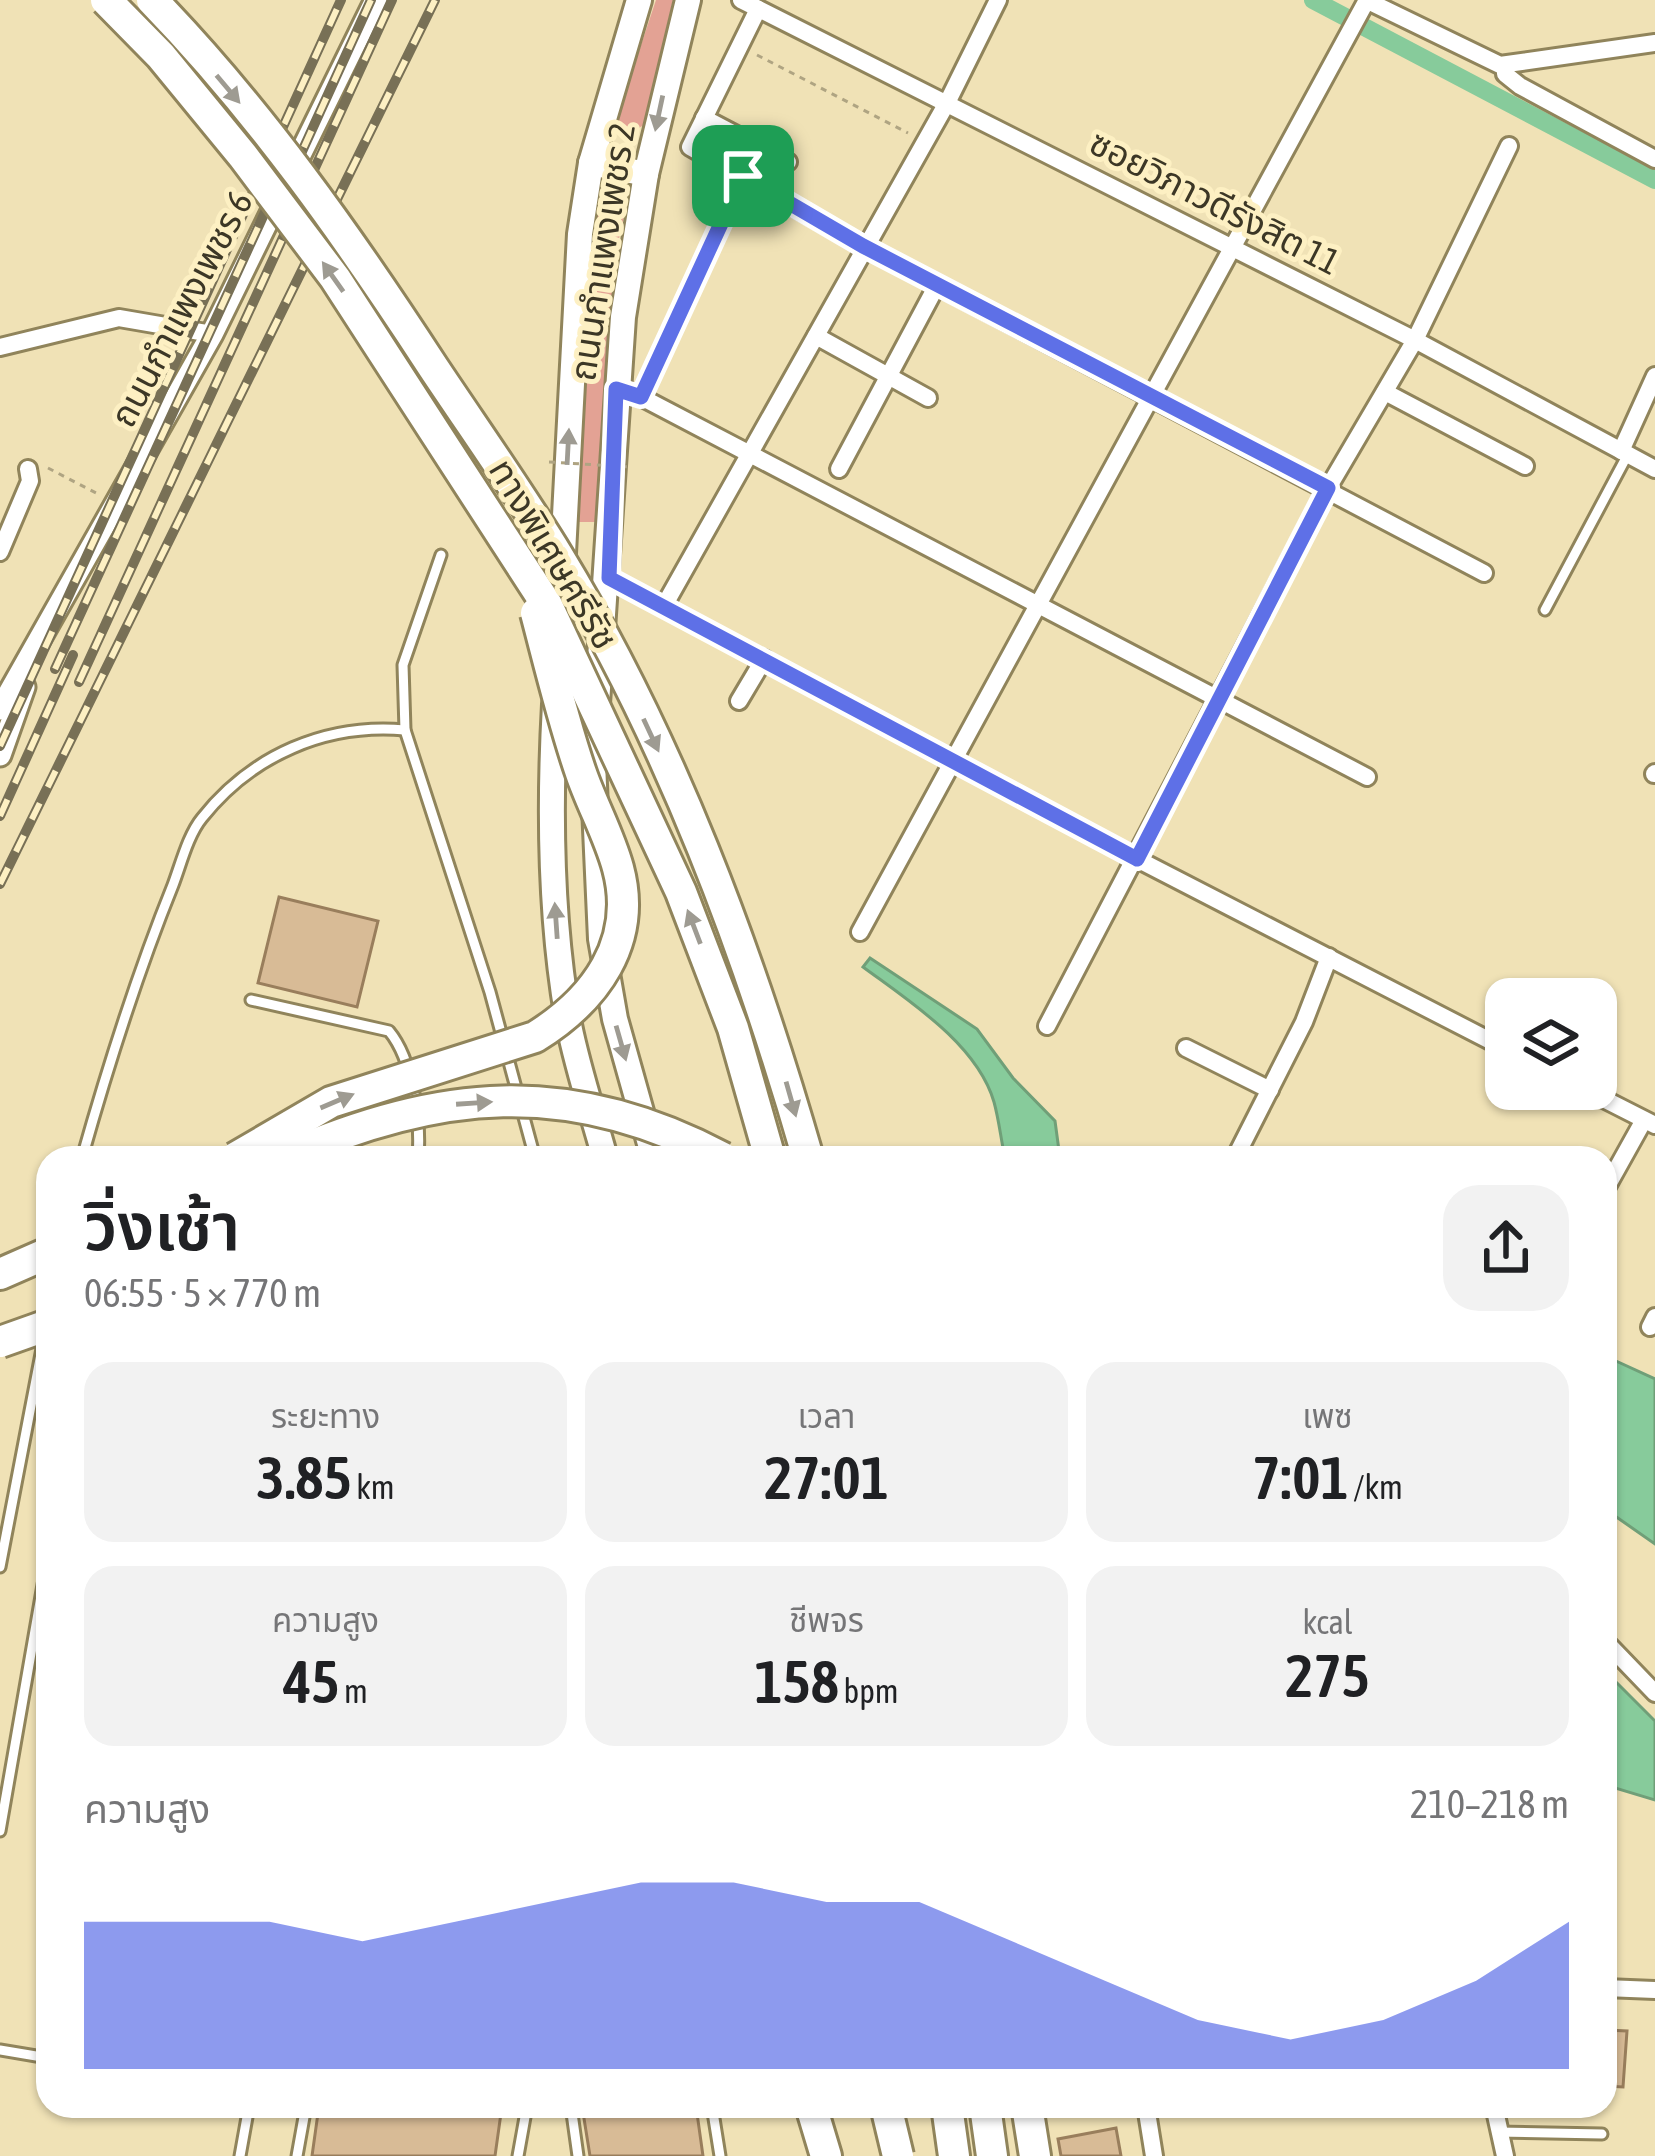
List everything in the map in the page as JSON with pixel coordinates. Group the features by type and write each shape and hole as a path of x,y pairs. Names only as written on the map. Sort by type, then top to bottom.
{"highway":[{"name":"ทางพิเศษศรีรัช","path":"106,0 202,106 335,278 548,605 680,892 733,1028 767,1146"},
{"name":"ทางพิเศษศรีรัช","path":"152,0 307,183 559,557 628,685 719,886 804,1146"},
{"path":"253,1146 331,1102 536,1037 564,1019 606,971 618,932 620,874 582,776 526,572"},
{"path":"314,1146 407,1111 478,1101 553,1102 636,1121 695,1146"},
{"path":"0,1274 36,1258"},
{"path":"0,1342 36,1326"},
{"path":"815,2118 829,2156"},
{"path":"889,2118 896,2156"},
{"path":"949,2118 954,2156"},
{"path":"987,2118 992,2156"},
{"path":"1029,2118 1035,2156"}],"main road":[{"name":"ถนนกำแพงเพชร 2","path":"602,1146 570,1030 559,958 552,762 575,301 591,163 639,0"},
{"name":"ถนนกำแพงเพชร 2","path":"650,1146 615,1019 602,939 593,763 609,578 616,389 646,175 688,0"},
{"path":"591,163 646,175"},
{"path":"828,2118 829,2156"}],"street":[{"name":"ถนนกำแพงเพชร 6","path":"0,709 212,334 376,0"},
{"path":"664,606 948,101 998,0"},
{"path":"860,932 1366,0 1504,65 1655,43"},
{"path":"749,4 740,46 689,147 863,246 1484,573"},
{"name":"ซอยวิภาวดีรังสิต 11","path":"749,4 1415,340 1655,469"},
{"path":"1504,65 1504,74 1520,86 1655,159"},
{"path":"704,118 788,162"},
{"path":"1047,1026 1328,488 1415,340 1509,146"},
{"path":"641,397 743,176"},
{"path":"839,469 937,285"},
{"path":"0,347 119,318 212,334"},
{"path":"816,336 928,398"},
{"path":"1624,452 1655,376"},
{"path":"616,389 641,397 1367,777"},
{"path":"1384,392 1525,466"},
{"path":"0,552 29,481 28,469"},
{"path":"609,578 1137,859 1485,1037"},
{"name":"ถนนกำแพงเพชร 6","path":"0,755 38,646"},
{"path":"739,701 764,659"},
{"path":"1240,1146 1329,957"},
{"path":"1186,1048 1270,1090"},
{"path":"1617,1106 1650,1123 1617,1172"},
{"path":"1617,1653 1655,1693"},
{"path":"1617,1988 1655,1990"},
{"path":"1148,2118 1154,2156"},
{"path":"1495,2118 1505,2156"}],"lane":[{"path":"1545,610 1624,452"},
{"path":"441,555 403,665 405,730 490,992 532,1146"},
{"path":"85,1146 107,1071 199,820 249,769 281,751 357,730 405,730"},
{"path":"250,1000 389,1031 403,1047 419,1146"},
{"path":"0,1567 36,1382"},
{"path":"0,1831 36,1625"},
{"path":"0,2050 36,2056"},
{"path":"240,2156 247,2118"},
{"path":"297,2156 304,2118"},
{"path":"518,2156 525,2118"},
{"path":"573,2118 578,2156"},
{"path":"714,2118 720,2156"},
{"path":"1497,2132 1602,2134"}],"path":[{"path":"740,46 924,141"},
{"path":"550,462 631,467"},
{"path":"28,469 44,466 113,502"}],"shaded area":[{"path":"656,0 673,0 644,125 628,134 615,123"},
{"path":"608,198 622,204 625,213 615,255 595,522 577,522 595,210"},
{"path":"870,958 977,1029 1013,1078 1055,1121 1058,1146 1003,1146 994,1102 973,1061 920,1009 863,967"},
{"path":"1617,1361 1655,1379 1655,1544 1617,1517"},
{"path":"1617,1683 1655,1721 1655,1800 1617,1789"}],"building":[{"path":"279,897 378,921 357,1007 258,983"},
{"path":"1617,2031 1627,2031 1623,2087 1617,2087"},
{"path":"317,2118 500,2118 495,2156 312,2156"},
{"path":"584,2118 698,2118 703,2156 590,2156"},
{"path":"1116,2128 1121,2156 1061,2156 1058,2139"}],"waterway":[{"path":"1313,0 1655,180"}],"railway":[{"path":"0,746 341,0"},
{"path":"289,180 371,0"},
{"path":"79,682 392,0"},
{"path":"0,884 435,0"},
{"path":"55,669 288,162"},
{"path":"0,816 73,655"}],"route":[{"path":"743,176 863,246 1328,488 1137,859 609,578 616,389 641,397 743,176"}]}
